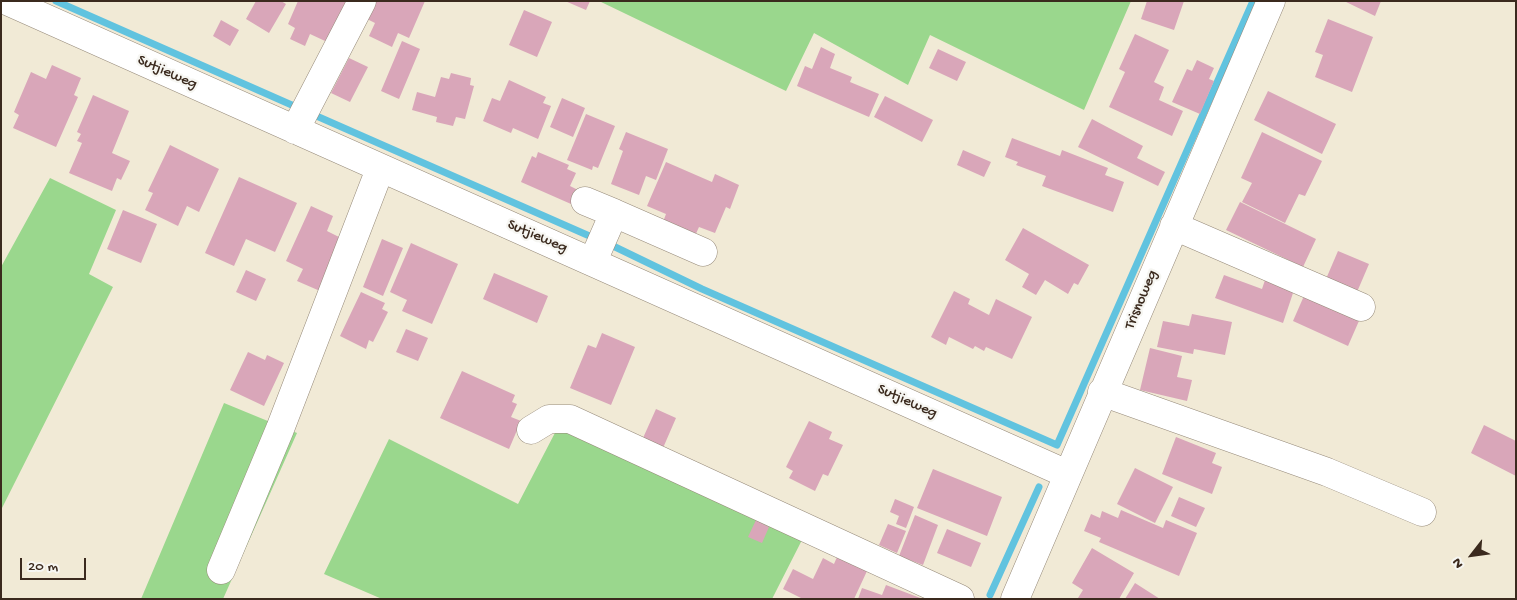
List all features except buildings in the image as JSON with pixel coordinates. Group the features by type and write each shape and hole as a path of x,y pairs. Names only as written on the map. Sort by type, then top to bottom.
{"street":[{"path":"295,130 362,1"},
{"name":"Trisnoweg","path":"1015,599 1271,1"},
{"name":"Sutjieweg","path":"6,9 295,130 593,261 1067,474"},
{"path":"221,570 280,429 380,169"},
{"path":"585,201 703,252"},
{"path":"593,261 614,213"},
{"path":"1174,226 1361,307"},
{"path":"1102,392 1327,472 1422,512"},
{"path":"531,430 549,419 570,419 960,599"}],"green space":[{"path":"599,1 1131,1 1084,110 930,35 908,85 814,33 786,91"},
{"path":"50,178 116,210 89,274 113,287 1,510 1,267"},
{"path":"224,403 297,433 223,599 141,599"},
{"path":"558,427 804,536 772,599 382,599 324,574 389,439 518,504"}],"waterway":[{"path":"56,1 294,106"},
{"path":"611,245 702,289 1057,445 1253,1"},
{"path":"312,114 594,238"},
{"path":"990,595 1039,487"}]}
